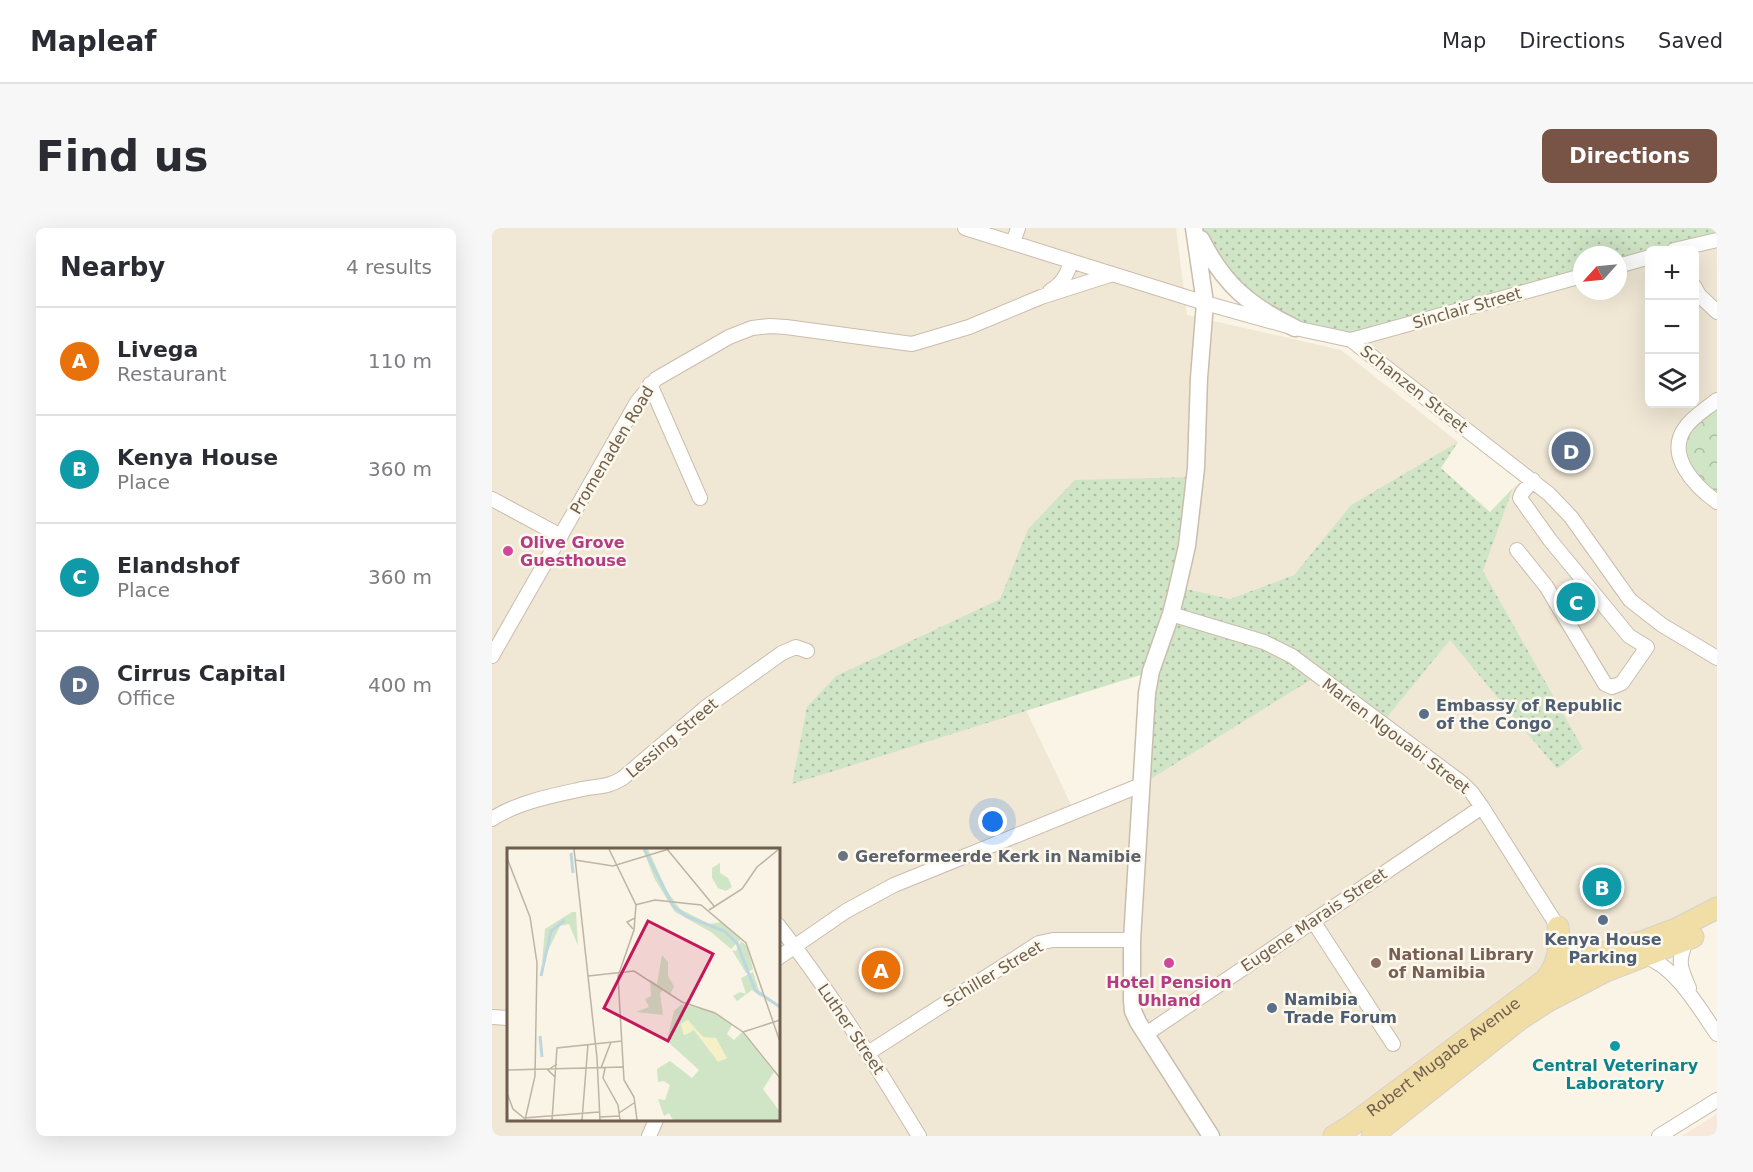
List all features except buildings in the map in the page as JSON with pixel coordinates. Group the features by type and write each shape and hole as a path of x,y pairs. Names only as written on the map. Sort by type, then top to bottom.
{"main road":[{"name":"Robert Mugabe Avenue","path":"1334,1136 1352,1125 1545,980 1614,949 1676,929 1717,908"},
{"name":"Robert Mugabe Avenue","path":"1372,1136 1520,1019 1558,995 1606,970 1687,940 1717,924"},
{"path":"1561,932 1573,943 1596,952 1614,949"},
{"path":"1545,980 1560,945 1561,932"}],"street":[{"name":"Schanzen Street","path":"965,228 1205,303 1295,328 1351,340 1533,480 1571,517 1630,600 1662,625 1717,658"},
{"path":"1013,243 1018,228"},
{"path":"1195,228 1205,303 1199,378 1196,468 1187,546 1171,614 1151,671 1147,693 1132,940 1133,1011 1211,1136"},
{"path":"1195,228 1213,263 1232,287 1266,314 1295,328"},
{"path":"1699,246 1717,240"},
{"path":"1627,263 1645,258"},
{"name":"Promenaden Road","path":"1041,297 1062,282 1068,274 1071,262"},
{"name":"Promenaden Road","path":"492,656 637,402 656,379 729,337 752,328 786,327 912,344 969,327 1041,297 1110,274"},
{"name":"Sinclair Street","path":"1351,340 1573,278"},
{"path":"1699,295 1717,312"},
{"path":"650,384 700,498"},
{"path":"1717,400 1689,422 1682,431 1679,454 1683,467 1703,491 1717,502"},
{"path":"1533,480 1520,498 1550,540 1629,636 1647,647"},
{"path":"492,500 561,536"},
{"path":"1517,550 1546,586 1608,687 1622,683 1662,625"},
{"name":"Marien Ngouabi Street","path":"1171,614 1264,642 1292,656 1448,771 1472,793 1482,807 1561,932 1577,964"},
{"name":"Lessing Street","path":"492,819 526,804 580,789 611,786 705,708 782,653 796,647 807,651"},
{"path":"780,957 846,911 894,885 1141,785"},
{"name":"Eugene Marais Street","path":"1146,1034 1482,807"},
{"path":"1313,921 1393,1044"},
{"name":"Luther Street","path":"780,928 795,946 868,1053 919,1136"},
{"name":"Schiller Street","path":"868,1053 1039,943 1053,940 1132,940"},
{"path":"1687,940 1679,960 1696,1004"},
{"path":"1643,956 1654,959 1664,966 1696,1004 1717,1034"},
{"path":"1577,964 1583,970 1592,972 1606,970"},
{"path":"492,1017 507,1018"},
{"path":"1659,1136 1717,1100"},
{"path":"650,1136 655,1121"}],"shaded area":[{"path":"492,228 1176,228 1187,315 1341,350 1458,442 1351,505 1294,575 1230,599 1178,587 1028,529 1000,599 836,676 792,783 1026,710 1075,813 1141,785 1317,675 1383,722 1450,639 1557,769 1583,750 1483,571 1513,488 1527,476 1351,340 1573,278 1573,300 1627,300 1627,264 1645,259 1645,408 1699,408 1699,248 1717,240 1717,908 1333,1136 492,1136"},
{"path":"1717,1114 1717,1136 1682,1136"}],"green space":[{"path":"1195,228 1717,228 1717,240 1691,246 1645,246 1645,252 1627,262 1627,246 1573,246 1573,278 1351,340 1266,314"},
{"path":"1717,400 1717,502 1698,485 1680,442"},
{"path":"1458,442 1441,468 1490,512 1513,488 1483,571 1583,749 1557,769 1450,640 1383,722 1317,676 1141,785 1150,672 792,784 807,707 836,676 1000,599 1028,529 1075,480 1195,477 1178,587 1230,599 1294,575 1351,505"}],"place":[{"name":"Cirrus Capital","path":"1571,451"},
{"name":"Olive Grove Guesthouse","path":"508,551"},
{"name":"Elandshof","path":"1576,602"},
{"name":"Embassy of Republic of the Congo","path":"1424,714"},
{"name":"Gereformeerde Kerk in Namibie","path":"843,856"},
{"name":"Kenya House","path":"1602,887"},
{"name":"Kenya House Parking","path":"1603,920"},
{"name":"Hotel Pension Uhland","path":"1169,963"},
{"name":"National Library of Namibia","path":"1376,963"},
{"name":"Livega","path":"881,970"},
{"name":"Namibia Trade Forum","path":"1272,1008"},
{"name":"Central Veterinary Laboratory","path":"1615,1046"}]}
